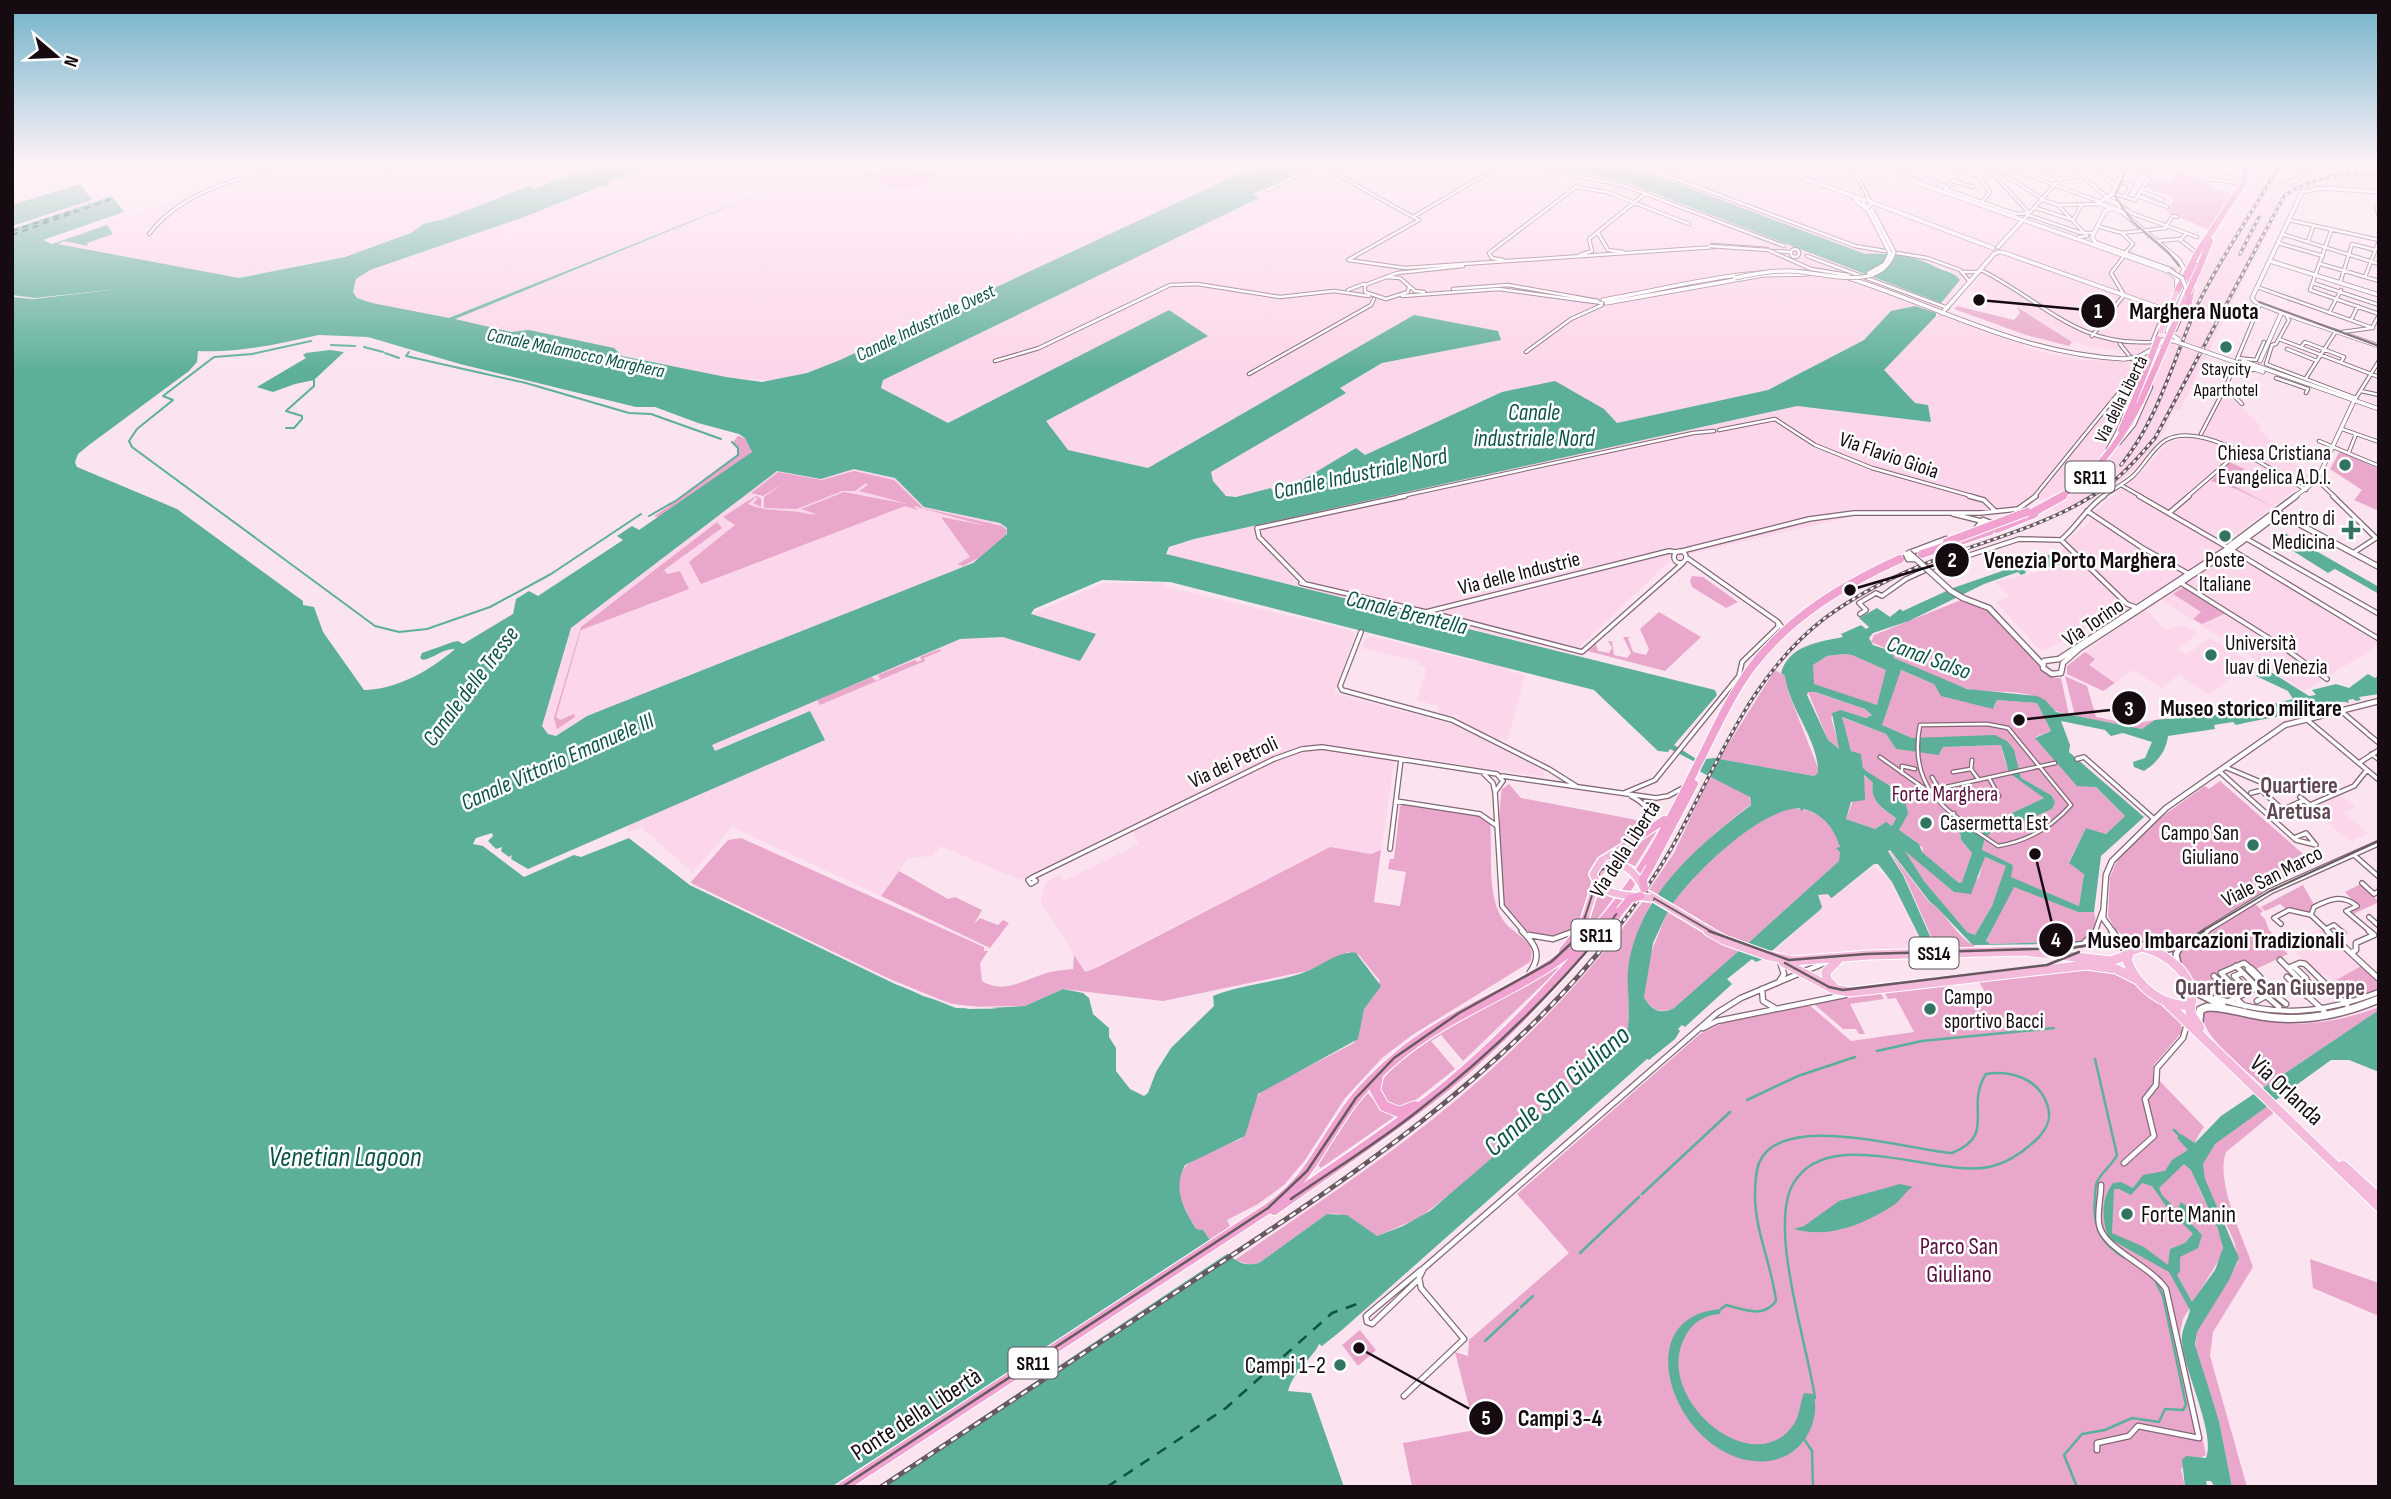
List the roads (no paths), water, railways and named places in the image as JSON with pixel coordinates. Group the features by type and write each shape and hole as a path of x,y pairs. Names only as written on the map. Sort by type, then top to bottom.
{"highway":[{"path":"2176,293 2210,233"},
{"path":"2180,311 2187,311 2192,288 2189,282 2213,233"},
{"name":"Via della Libertà","path":"1225,1241 1388,1131 1467,1069 1564,971 1632,886 1693,779 1731,698 1751,669 1793,624 1851,582 2038,509 2063,496 2095,473 2119,443 2214,233"},
{"path":"2137,401 2148,361 2160,335"},
{"name":"Via della Libertà","path":"2038,509 2077,484 2106,454 2125,428"},
{"path":"1982,521 2038,509"},
{"path":"1912,557 2018,522 2038,509"},
{"name":"Via della Libertà","path":"1708,749 1754,671 1794,628 1854,584 1912,557"},
{"path":"1467,1069 1552,992 1630,899 1642,892 1643,880 1681,811 1693,779"},
{"name":"Via della Libertà","path":"1225,1241 1302,1178 1350,1105 1392,1061 1429,1033 1558,961 1587,937 1627,885 1693,779"},
{"path":"1625,846 1647,834 1671,814"},
{"path":"1491,998 1565,950 1577,937 1586,919"},
{"name":"SR11","path":"1392,1061 1377,1077 1375,1090 1379,1101 1387,1108 1405,1111 1432,1093 1491,1042 1564,971"},
{"name":"Ponte della Libertà","path":"843,1487 1225,1241"},
{"name":"Ponte della Libertà","path":"853,1487 1225,1241"}],"main road":[{"path":"2070,233 2172,271 2178,279 2176,293 2160,335"},
{"path":"2070,234 2106,247"},
{"path":"2070,234 2172,271 2182,278 2186,293"},
{"path":"1625,846 1593,874 1600,888 1614,894 1642,892"},
{"path":"1603,863 1628,867 1642,892 1697,925 1740,946 1770,956"},
{"path":"1586,919 1603,863"},
{"path":"2136,979 2128,968 2127,955 2142,947 2152,949"},
{"name":"SS14","path":"2152,949 2165,956 2181,971 2190,986 2192,1003"},
{"name":"SS14","path":"1770,956 1800,961 2024,951 2116,961 2127,955"},
{"name":"SS14","path":"1770,956 1833,989 1846,992 2086,965 2116,970 2136,979 2168,1004"},
{"path":"1842,958 1832,963 1825,974 1832,985 1846,992"},
{"path":"2190,986 2200,996 2238,1011 2299,1019 2332,1016 2350,1008 2379,1001"},
{"path":"2168,1004 2181,1007 2192,1003 2225,1005 2238,1011"},
{"name":"Via Orlanda","path":"2192,1003 2191,1016 2202,1030 2378,1200"},
{"name":"Via Orlanda","path":"2168,1004 2255,1084"},
{"path":"2202,1030 2198,1018 2200,1010 2225,1005"},
{"name":"Via Orlanda","path":"2278,1106 2378,1200"}],"street":[{"path":"1396,233 1348,260 1401,268 1710,246 1768,250 1811,269 1847,275"},
{"path":"1509,261 1489,255 1517,233"},
{"path":"1574,257 1592,251 1588,241 1597,233 1608,250 1628,253"},
{"path":"1750,233 1948,308"},
{"path":"1819,233 1849,244 1910,253 1962,272 1980,271 2071,326 2092,336 2120,344 2152,342 2159,325 2176,329 2180,311"},
{"path":"1526,352 1571,319 1604,302 1783,270 1847,275 1877,270 1889,257 1889,249 1882,233"},
{"path":"1734,277 1774,272 1849,278 1880,272 1892,263 1894,252 1884,233"},
{"path":"1954,233 2124,295 2180,311"},
{"path":"1942,313 2012,233"},
{"path":"2095,233 2095,242"},
{"path":"2095,233 2095,237 2106,247 2124,254"},
{"path":"2122,233 2133,244 2112,273 2124,295"},
{"path":"2147,233 2177,258 2184,268"},
{"path":"2155,240 2179,239 2187,233 2197,237"},
{"path":"2308,242 2312,233"},
{"path":"2305,382 2324,349 2339,332 2373,328 2379,314 2309,290 2317,276 2330,233"},
{"path":"2341,233 2379,240 2365,277"},
{"path":"2079,237 2087,234"},
{"path":"2379,264 2282,234 2252,299 2274,309 2289,320 2278,340 2272,345 2265,363 2305,382 2379,409"},
{"path":"2179,239 2193,250"},
{"path":"2278,243 2323,256"},
{"path":"2340,283 2352,244 2375,250"},
{"path":"1784,246 1790,252"},
{"path":"1675,249 1726,248 1798,253"},
{"path":"2270,261 2378,293"},
{"path":"1342,291 1386,277 1474,264"},
{"path":"2321,264 2379,281"},
{"path":"2176,293 2184,268"},
{"path":"2172,271 2184,268"},
{"path":"1962,272 1970,282"},
{"path":"1704,283 1791,273 1869,285 2042,349 2077,356 2138,358 2148,361"},
{"path":"1386,277 1400,278 1417,291 1507,285 1604,302"},
{"path":"1250,374 1374,302 1364,289 1366,283"},
{"path":"2313,283 2379,305"},
{"path":"995,362 1040,348 1170,285 1197,284 1280,297 1342,291 1390,299"},
{"path":"1402,296 1408,292 1409,286"},
{"path":"2257,287 2373,328"},
{"path":"1366,308 1402,296 1499,289 1604,302"},
{"path":"2329,313 2341,291"},
{"path":"2092,336 2124,295"},
{"path":"2351,320 2362,298"},
{"path":"2204,434 2238,362 2260,304"},
{"path":"2176,340 2167,332 2180,311"},
{"path":"2285,316 2303,318 2379,346"},
{"path":"2254,365 2260,361 2277,326 2285,316"},
{"path":"2160,335 2269,373 2305,382"},
{"path":"2137,401 2160,341 2176,340"},
{"path":"2278,340 2379,377"},
{"path":"2238,362 2254,361 2264,342"},
{"path":"2301,347 2305,342 2344,357 2340,362"},
{"name":"Via delle Industrie","path":"1951,513 1982,521 1996,511 2018,509 2030,503 2139,368 2120,344"},
{"path":"2138,358 2153,348"},
{"path":"2287,349 2317,360"},
{"path":"2238,362 2260,361"},
{"path":"2260,361 2269,373"},
{"path":"2238,362 2254,365 2269,373"},
{"path":"2238,362 2305,382 2351,400"},
{"path":"2351,400 2361,391 2379,362"},
{"path":"2276,378 2308,389 2306,393"},
{"path":"2077,484 2113,440 2135,380 2148,383 2151,387 2139,413 2128,435 2119,443"},
{"path":"2225,387 2242,404"},
{"path":"2361,391 2379,395"},
{"name":"Via Torino","path":"2047,662 2061,658 2135,607 2247,539 2281,512 2317,480 2348,416 2351,400"},
{"name":"Via Flavio Gioia","path":"1302,583 1259,537 1257,528 1667,439 1775,419 1823,449 1872,468 1984,500 1996,511"},
{"path":"2342,429 2379,442"},
{"path":"1860,614 1866,610 1859,603 1876,593 1882,596 1906,579 1930,568 2019,539 2062,540 2077,527 2087,511 2136,473 2167,438 2204,434 2306,490"},
{"path":"2349,452 2356,434"},
{"path":"2319,441 2379,466"},
{"path":"2169,513 2238,453"},
{"path":"2317,480 2376,538 2353,553"},
{"path":"2121,485 2379,639"},
{"path":"2087,511 2141,547 2189,574"},
{"path":"2281,512 2379,568"},
{"name":"Via Torino","path":"2047,662 2045,670 2053,674 2062,672 2064,661 2091,640 2181,583 2281,512"},
{"name":"Via delle Industrie","path":"1302,583 1426,611 1809,519 1854,513 1951,513 1982,521"},
{"path":"1982,521 1990,530"},
{"name":"Via della Libertà","path":"1912,557 1982,521 1990,530"},
{"path":"2247,539 2379,614"},
{"path":"2062,540 2127,604 2135,607"},
{"path":"1426,611 1582,652 1684,563 1693,547"},
{"path":"1675,570 1679,566 1672,557 1677,552 1779,622 1793,624"},
{"name":"Via delle Industrie","path":"1662,555 1672,557"},
{"path":"1912,557 1963,598 1989,608 2036,656 2047,662"},
{"path":"1677,562 1696,565"},
{"path":"2181,583 2283,647 2327,679"},
{"path":"2127,604 2129,611"},
{"path":"1779,622 1784,632"},
{"path":"1625,794 1652,783 1739,676 1742,662 1778,627 1779,622"},
{"path":"1361,632 1340,686 1342,690 1448,719 1567,778 1576,786"},
{"name":"Via Torino","path":"2047,662 2062,667"},
{"path":"2024,951 2072,948 2086,944 2098,932 2108,868 2153,818 2222,773 2225,767 2278,729 2305,718 2379,701"},
{"path":"2340,709 2379,743"},
{"path":"2305,718 2379,780"},
{"path":"1880,757 1998,846 2016,843 2042,832 2071,805 2008,728 2001,725 1920,725 1917,737 1919,754 1928,791"},
{"name":"Via dei Petroli","path":"1033,879 1042,872 1287,753 1322,747 1470,769 1491,777"},
{"path":"2359,763 2378,751"},
{"path":"2371,754 2379,760"},
{"path":"2077,759 2084,757 2098,773 2153,818"},
{"path":"1390,849 1401,759"},
{"path":"1972,760 1971,769 1979,780"},
{"path":"1920,799 1928,791 2055,763"},
{"path":"1902,773 1902,766 1915,769"},
{"path":"2225,767 2263,783 2276,783"},
{"path":"1952,771 1971,769"},
{"path":"2222,773 2234,776 2232,770"},
{"path":"2269,816 2302,799 2310,805 2354,786 2367,770"},
{"path":"2222,773 2296,840 2316,845 2306,833 2294,838"},
{"path":"1924,780 1931,776 1939,789"},
{"path":"1491,777 1499,781 1517,777 1639,798 1668,796 1681,790 1693,779"},
{"path":"1491,777 1499,781"},
{"path":"1989,778 1999,796"},
{"path":"1499,781 1495,792 1502,906 1511,921 1535,944 1539,955 1537,964 1528,974"},
{"path":"2263,783 2263,790 2283,810"},
{"path":"2251,793 2263,790"},
{"path":"1625,846 1650,824 1648,811 1639,798"},
{"path":"1396,801 1480,814 1497,826"},
{"path":"1943,820 1954,813"},
{"name":"Viale San Marco","path":"2152,949 2169,950 2183,945 2271,891 2379,843"},
{"path":"2352,854 2379,877"},
{"path":"2362,883 2374,894 2379,891"},
{"path":"2311,915 2315,906 2341,896 2349,898 2357,906 2346,911 2374,935 2356,943 2356,950 2351,953"},
{"path":"2102,910 2105,923 2125,947 2127,955"},
{"path":"2281,924 2274,918 2289,910 2311,915 2379,978"},
{"path":"2369,917 2379,926"},
{"path":"1525,933 1547,939 1559,938 1575,931 1586,919"},
{"path":"2326,929 2334,925 2342,930"},
{"path":"2358,928 2364,925"},
{"path":"2112,933 2129,944 2142,947"},
{"path":"2181,971 2176,956 2183,945"},
{"path":"1770,956 1784,972 1779,981"},
{"path":"1424,1268 1418,1280 1373,1323 1367,1322 1366,1316 1724,1007 1762,988 1842,958"},
{"path":"2280,960 2318,990 2307,996"},
{"path":"2242,995 2221,973 2244,963 2265,984 2263,985 2287,1004"},
{"path":"2291,967 2300,963 2306,965 2350,1008"},
{"path":"2236,966 2280,1007"},
{"path":"2243,973 2235,976 2249,992"},
{"path":"2214,976 2245,1007"},
{"path":"2287,977 2324,1011"},
{"path":"2227,979 2227,989"},
{"path":"2225,1005 2263,985"},
{"path":"2190,986 2225,1005 2289,1013 2350,1008 2379,992"},
{"path":"1762,988 1763,1001 1777,1008"},
{"path":"1692,1035 1717,1021 1858,992"},
{"path":"2257,1001 2266,996"},
{"path":"2124,1163 2153,1138 2154,1130 2145,1099 2156,1085 2157,1068 2183,1038 2187,1029 2186,1019"},
{"path":"2183,1038 2199,1038 2223,1056"},
{"path":"2096,1450 2097,1443 2129,1436 2138,1426 2199,1438 2166,1289 2160,1277 2148,1266 2109,1244 2102,1237 2098,1222 2101,1185"},
{"path":"1404,1396 1464,1339 1422,1291 1418,1280"}],"water":[{"name":"Venetian Lagoon","path":"12,233 63,233 43,240 52,244 84,233 112,233 87,243 88,246 64,241 58,244 239,278 345,257 411,233 478,233 370,270 356,279 353,292 357,298 372,303 449,318 665,233 455,319 511,332 529,330 614,348 622,356 762,382 807,373 840,360 1112,233 1187,233 883,380 881,388 948,423 1169,310 1208,336 1046,421 1068,450 1148,468 1414,315 1498,331 1501,340 1382,363 1340,388 1346,393 1211,472 1213,481 1226,496 1236,497 1271,488 1274,494 1284,491 1356,448 1365,455 1502,392 1555,381 1604,409 1617,423 1768,390 1864,340 1891,311 1915,306 1936,313 1936,316 1884,370 1915,403 1928,405 1931,422 1797,406 1194,539 1169,547 1166,554 1715,690 1717,695 1674,745 1698,760 1714,758 1814,776 1818,773 1814,749 1792,700 1785,676 1781,673 1791,656 1806,646 1843,637 1841,634 1861,625 1866,629 1869,627 1859,618 1877,608 1890,617 1900,609 1903,611 1953,588 2054,553 2064,564 2025,571 2026,573 2021,575 2018,572 1984,584 1909,621 1873,633 1869,638 1873,645 1891,651 1894,658 1967,689 2037,696 2056,712 2142,729 2155,720 2238,713 2293,699 2288,691 2256,676 2266,669 2309,696 2316,695 2312,690 2336,684 2349,688 2368,674 2375,678 2379,675 2379,694 2359,697 2361,700 2356,701 2348,700 2349,703 2337,702 2311,709 2297,709 2296,712 2236,725 2233,722 2214,725 2215,729 2168,736 2160,756 2144,771 2134,767 2133,762 2145,758 2152,742 2123,733 2111,736 2105,730 2061,721 2070,745 2069,752 2144,817 2101,856 2094,912 2078,912 2014,887 1986,941 1990,944 2058,944 1973,945 1930,902 1890,850 1888,851 1903,875 1930,936 1929,942 1921,940 1892,882 1878,864 1874,864 1833,897 1828,894 1818,895 1822,907 1820,910 1761,960 1756,962 1752,959 1727,979 1732,984 1685,1027 1682,1025 1675,1039 1647,1059 1342,1330 1322,1346 1319,1344 1288,1391 1311,1393 1344,1487 12,1487 12,297 34,299 118,289 35,298 12,295","holes":["319,335 368,337 460,364 636,407 655,407 739,434 745,438 752,452 639,530 632,526 617,536 623,540 538,596 529,591 516,599 513,614 463,644 453,642 422,653 420,658 423,660 455,649 424,671 401,683 364,690 323,632 314,607 303,605 303,601 177,509 77,467 75,462 78,454 89,445 189,371 197,362 198,351 243,349","854,469 895,478 924,507 1000,523 1007,528 1007,534 973,563 587,716 556,736 548,734 542,726 571,628 777,471 821,479","1102,580 1170,582 1594,690 1658,751 1668,752 1670,749 1695,762 1701,772 1750,797 1751,805 1690,856 1656,897 1643,919 1628,970 1627,1032 1619,1049 1430,1211 1377,1236 1347,1215 1327,1214 1259,1263 1252,1264 1239,1262 1213,1238 1210,1240 1203,1230 1196,1229 1181,1198 1181,1174 1185,1165 1245,1136 1258,1094 1358,1039 1364,1009 1381,986 1356,953 1339,955 1298,974 1213,996 1214,1006 1171,1048 1144,1096 1130,1089 1116,1071 1116,1048 1109,1037 1109,1028 1093,1014 1089,998 1083,993 1063,989 1025,1006 969,1009 923,996 690,885 629,838 581,857 574,855 524,877 483,846 473,844 476,838 492,833 493,836 488,841 496,849 502,847 501,851 509,857 512,855 511,859 528,869 825,740 810,711 715,751 712,745 960,639 1003,637 1080,661 1096,634 1031,614 1034,609","1843,654 1852,655 1886,670 1877,705 1814,684 1813,665 1827,656","1901,670 1934,684 1941,696 1993,709 1997,700 2037,703 2051,731 2035,738 2077,786 2096,787 2125,816 2106,834 2086,828 2069,863 2084,874 2079,906 2011,877 2013,865 1982,850 1985,838 1996,828 2002,831 2052,809 2055,802 2051,795 2021,778 2014,750 2007,741 1995,735 1912,738 1882,725","1808,692 1815,692 1865,709 1872,715 1866,718 1841,710 1832,713 1839,749 1828,740","1842,717 1886,734 1896,749 1939,755 1943,747 2001,745 2009,773 2044,798 1997,820 1981,817 1960,832 1961,840 1972,853 1962,882 1959,883 1922,852 1919,844 1899,830 1908,814 1902,798 1891,786 1863,768 1861,754 1851,751","1864,775 1873,783 1873,794 1878,804 1896,818 1892,826 1886,822 1875,829 1846,819 1851,802 1865,800","1800,808 1801,811 1804,809 1817,815 1827,823 1838,840 1840,847 1836,848 1840,852 1839,861 1746,945 1726,937 1671,906 1695,877 1728,845 1766,819","1905,851 1954,892 1971,894 1985,857 2006,866 1992,906 1975,935 1967,932 1924,881","1668,911 1740,950 1674,1008 1664,1011 1656,1010 1644,997 1653,943"]},
{"path":"1758,233 1809,233 1865,254 1910,257 1928,263 1952,273 1960,280 1941,303"},
{"path":"330,350 344,352 314,380 273,392 257,387 306,358 303,355 306,353"},
{"path":"2283,532 2379,587 2379,594 2335,569 2328,573 2274,539"},
{"path":"2379,1010 2379,1072 2349,1060 2331,1060 2215,1144 2203,1164 2205,1179 2239,1258 2229,1280 2197,1332 2195,1345 2219,1421 2232,1487 2215,1487 2211,1481 2206,1481 2207,1486 2185,1487 2182,1460 2186,1456 2206,1458 2208,1447 2207,1434 2182,1341 2190,1310 2169,1272 2110,1239 2105,1225 2104,1203 2113,1183 2121,1182 2133,1188 2143,1175 2165,1171 2172,1160 2188,1150 2177,1138 2181,1134 2195,1143 2221,1116","holes":["2184,1164 2191,1170 2218,1229 2223,1248 2215,1270 2192,1302 2177,1275 2180,1271 2180,1257 2198,1248 2202,1235 2186,1218 2186,1206 2181,1202 2177,1210 2162,1195 2159,1188","2142,1183 2152,1186 2166,1206 2193,1234 2185,1243 2170,1249 2168,1265 2144,1247 2112,1233 2114,1189 2131,1195"]},
{"path":"1900,1184 1913,1187 1894,1205 1859,1224 1821,1232 1794,1229 1804,1226 1839,1201"},
{"path":"1721,1309 1720,1314 1708,1316 1698,1322 1689,1330 1683,1341 1678,1364 1683,1388 1696,1409 1714,1427 1735,1439 1756,1444 1777,1440 1794,1424 1804,1393 1813,1394 1815,1414 1811,1427 1801,1444 1785,1456 1753,1461 1725,1452 1701,1434 1683,1410 1671,1384 1668,1358 1675,1334 1692,1317"}],"waterway":[{"path":"311,341 252,354 214,357 163,396 173,400 137,429 129,441 132,447 375,626 399,632 427,629 490,607 551,574 641,514"},
{"path":"331,345 355,346"},
{"path":"364,347 383,352"},
{"path":"409,352 406,356 526,383 629,413 651,414 721,439"},
{"path":"385,353 399,358"},
{"path":"286,428 294,428 302,419 302,416 286,411 314,386 314,380"},
{"path":"649,516 677,500 738,455 738,448 732,442"},
{"path":"1877,1051 1922,1041 2054,1028"},
{"path":"1747,1100 1798,1076 1855,1057"},
{"path":"2095,1059 2117,1155 2097,1182 2095,1219 2105,1242 2127,1259"},
{"path":"1721,1309 1726,1305 1759,1311 1771,1307 1776,1301 1758,1222 1755,1196 1759,1163 1772,1147 1792,1139 1818,1136 1847,1137 1952,1153 1966,1146 1974,1137 1980,1086 1986,1074 2013,1075 2037,1088 2048,1109 2047,1126 2028,1147 2003,1162 1989,1167 1967,1168 1885,1157 1831,1157 1809,1166 1793,1184 1786,1204 1787,1258 1815,1398"},
{"path":"1642,1194 1730,1112"},
{"path":"2174,1130 2181,1137"},
{"path":"1580,1253 1639,1197"},
{"path":"2379,1248 2379,1274"},
{"path":"2077,1487 2064,1455 2082,1434 2105,1430 2132,1418 2159,1422 2165,1409 2183,1410 2186,1405 2163,1296 2154,1278"},
{"path":"1521,1307 1533,1296"},
{"path":"1485,1341 1518,1310"},
{"path":"1804,1439 1812,1451 1813,1487"}],"tram line":[{"path":"2146,233 2168,252 2179,266"},
{"path":"2259,302 2379,346"},
{"path":"2201,932 2270,891 2379,841"},
{"path":"1580,932 1600,871 1612,864 1628,868 1650,896 1712,932"},
{"path":"1603,932 1618,911 1629,902 1644,898 1653,900"},
{"path":"842,1487 1268,1208 1307,1171 1356,1098 1394,1058 1459,1013 1551,962 1581,931"},
{"path":"1291,1199 1388,1133 1469,1069 1539,1003 1604,931"},
{"path":"1709,931 1789,960 1866,954 2070,948 2126,939 2176,947 2204,931"},
{"path":"1785,963 1829,987 1843,990 2047,965 2079,952"}],"railway":[{"path":"2121,465 2146,428 2197,306 2238,233"},
{"path":"2240,254 2251,233"},
{"path":"1615,932 1671,849 1736,725 1775,667 1798,642 1825,618 1879,585 1937,559 2049,518 2091,497 2111,483 2155,438 2264,233"},
{"path":"881,1487 1368,1162 1474,1078 1525,1032 1572,983 1616,931"}],"place":[{"name":"Marghera Nuota","path":"1979,300"},
{"name":"Staycity Aparthotel","path":"2226,347"},
{"name":"Chiesa Cristiana Evangelica A.D.I.","path":"2345,465"},
{"name":"Centro di Medicina","path":"2351,530"},
{"name":"Poste Italiane","path":"2225,536"},
{"name":"Venezia Porto Marghera","path":"1850,590"},
{"name":"Università Iuav di Venezia","path":"2211,655"},
{"name":"Museo storico militare","path":"2019,720"},
{"name":"Casermetta Est","path":"1926,823"},
{"name":"Campo San Giuliano","path":"2253,845"},
{"name":"Museo Imbarcazioni Tradizionali","path":"2035,854"},
{"name":"Campo sportivo Bacci","path":"1930,1009"},
{"name":"Forte Manin","path":"2127,1214"},
{"name":"Campi 3-4","path":"1359,1348"},
{"name":"Campi 1-2","path":"1340,1365"}],"district":[{"name":"Quartiere Aretusa","path":"2299,798"},
{"name":"Quartiere San Giuseppe","path":"2270,987"}],"water label":[{"name":"Canale Industriale Ovest","path":"925,322"},
{"name":"Canale Malamocco Marghera","path":"576,352"},
{"name":"Canale industriale Nord","path":"1534,425"},
{"name":"Canale Industriale Nord","path":"1360,473"},
{"name":"Canale Brentella","path":"1407,612"},
{"name":"Canal Salso","path":"1929,657"},
{"name":"Canale delle Tresse","path":"470,686"},
{"name":"Canale Vittorio Emanuele III","path":"557,761"},
{"name":"Canale San Giuliano","path":"1556,1090"}],"park label":[{"name":"Forte Marghera","path":"1945,794"},
{"name":"Parco San Giuliano","path":"1959,1260"}]}
